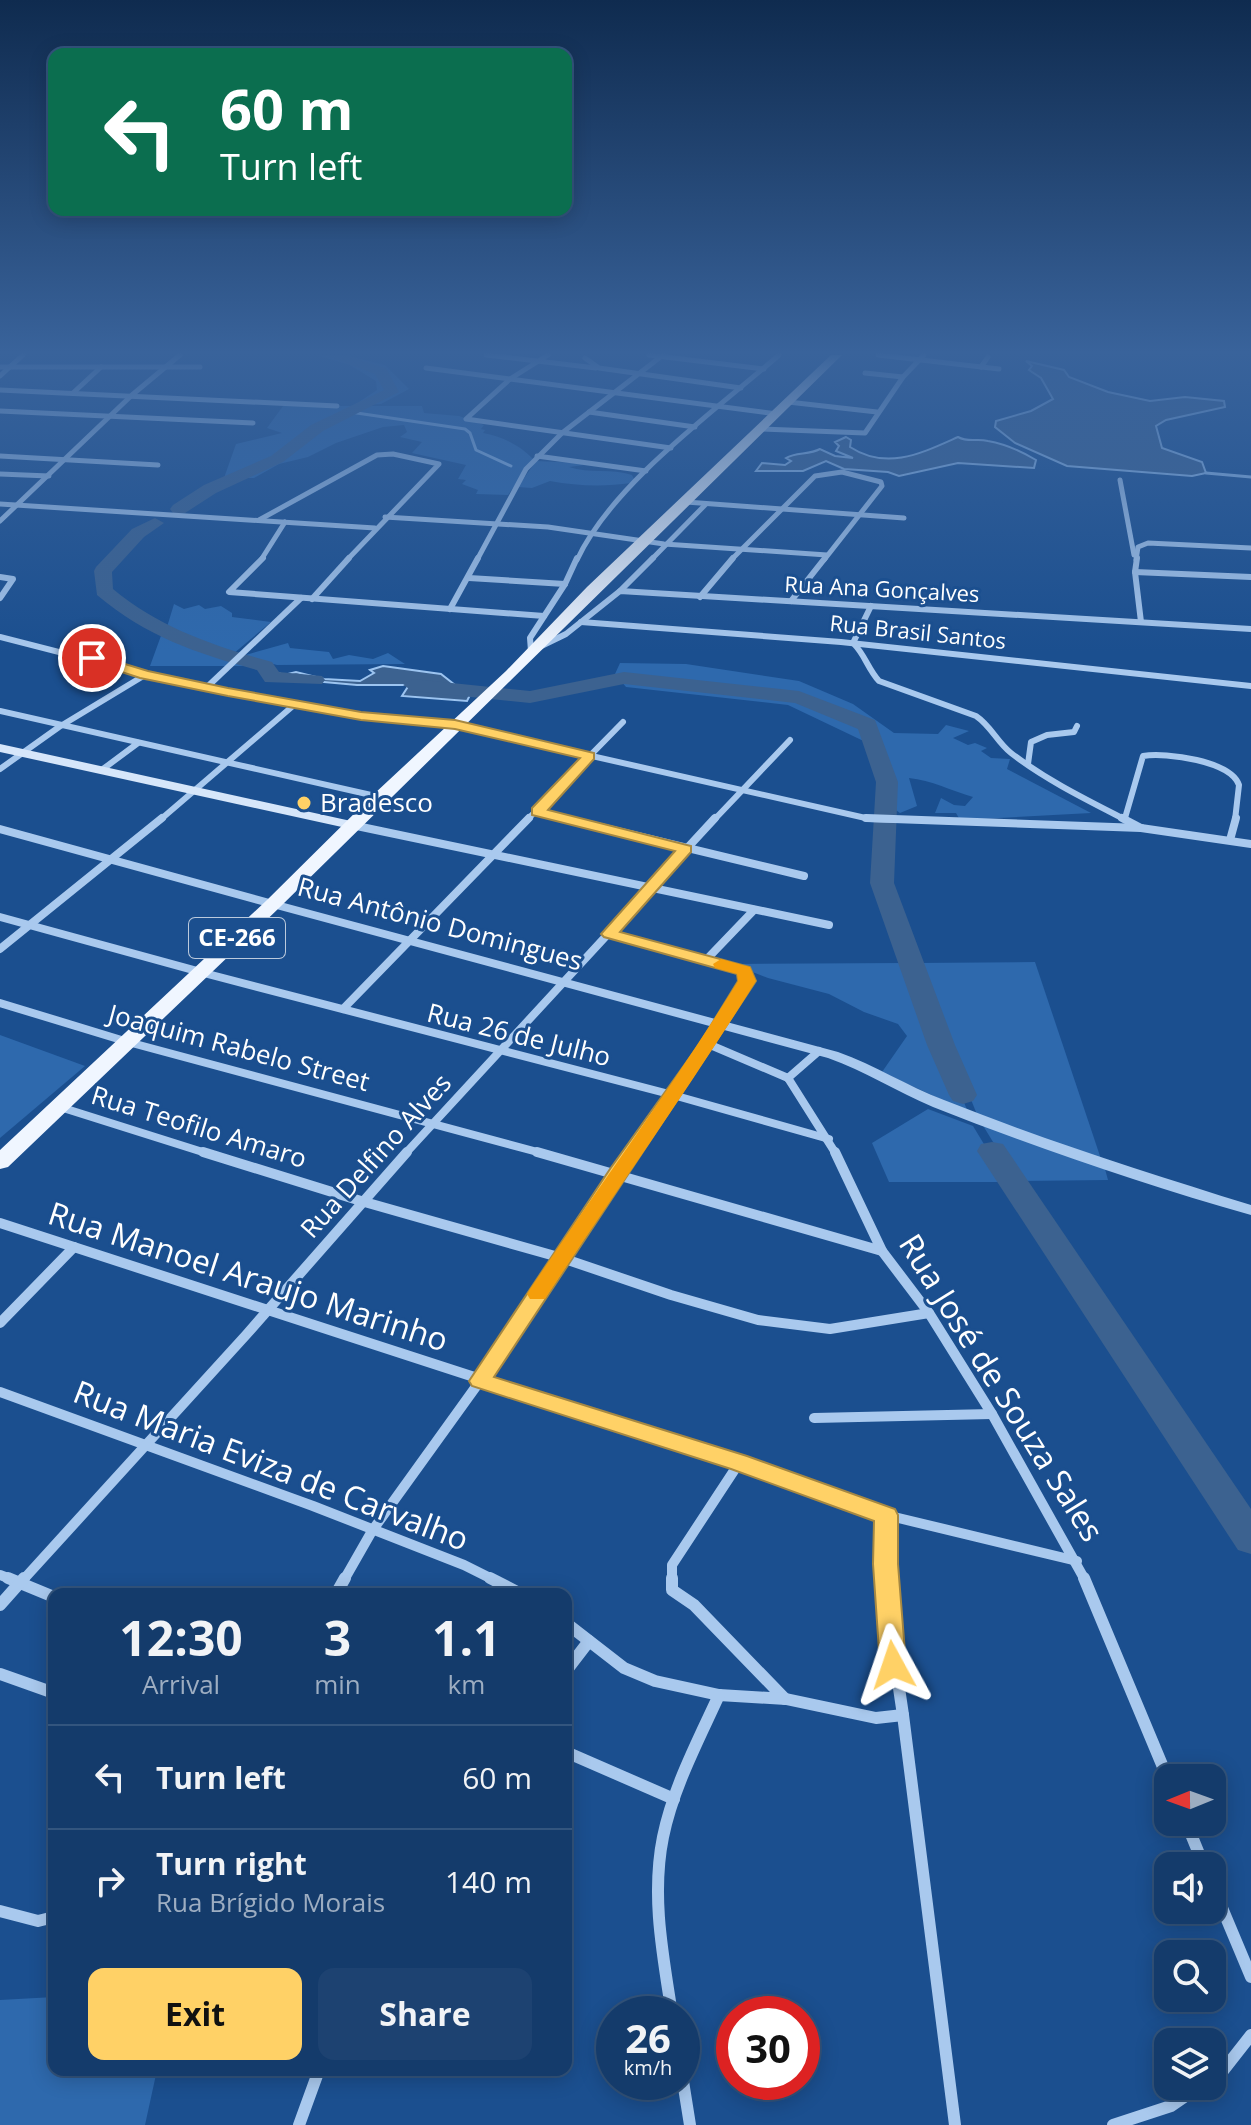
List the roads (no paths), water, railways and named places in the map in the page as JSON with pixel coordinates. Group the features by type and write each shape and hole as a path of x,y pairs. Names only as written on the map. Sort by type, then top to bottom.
{"main road":[{"name":"CE-266","path":"0,1162 273,904 736,454"},
{"path":"0,748 351,825"}],"street":[{"path":"0,521 70,454"},
{"path":"664,454 589,533 565,584 530,638 531,651 566,634 620,591 706,504"},
{"path":"259,520 377,455 407,456 439,464 385,517 312,599"},
{"path":"0,456 158,465"},
{"path":"450,609 498,524 518,481 537,456 646,471"},
{"path":"700,597 740,549 809,480 825,473 848,473 881,482 882,486 791,601"},
{"path":"0,474 49,476"},
{"path":"1120,480 1134,556 1141,622"},
{"path":"686,502 904,518"},
{"path":"0,504 375,528"},
{"path":"385,517 498,524 664,544 827,555"},
{"path":"285,522 264,557 228,590 239,594 544,616"},
{"path":"1134,556 1138,547 1148,543 1251,548"},
{"path":"1135,572 1251,577"},
{"path":"0,577 13,579 0,598"},
{"path":"469,578 565,584"},
{"name":"Rua Ana Gonçalves","path":"620,591 1251,629"},
{"path":"206,688 301,598"},
{"path":"871,606 853,643 864,654 869,670 879,681 976,716 985,722 1008,751 1070,791 1141,828"},
{"name":"Rua Brasil Santos","path":"581,622 853,643 1251,686"},
{"path":"0,637 206,688 361,716 455,725 870,819 1141,828 1251,844"},
{"path":"0,769 59,727 145,675"},
{"path":"0,949 197,790 294,705"},
{"path":"0,711 59,727 228,761 380,797"},
{"path":"343,1009 623,722"},
{"path":"1028,764 1031,742 1047,735 1074,732 1077,726"},
{"name":"Rua Delfino Alves","path":"0,1605 267,1310 361,1201 790,740"},
{"path":"103,769 138,743"},
{"path":"1125,818 1143,756 1166,754 1223,768 1237,779 1239,788 1230,840"},
{"path":"537,812 804,876"},
{"path":"351,825 829,925"},
{"name":"Rua Antônio Domingues","path":"0,829 819,1051 867,1066 923,1097 1028,1138 1121,1171 1251,1210"},
{"path":"706,960 754,910"},
{"path":"0,917 200,972"},
{"path":"339,1588 372,1531 480,1381 617,1173 708,1044 747,981 744,971 609,934"},
{"name":"Rua 26 de Julho","path":"200,972 673,1095 829,1139"},
{"name":"Joaquim Rabelo Street","path":"0,1003 128,1042 617,1173 882,1251"},
{"path":"708,1044 788,1078 819,1051"},
{"name":"Rua José de Souza Sales","path":"788,1078 829,1139 882,1251 929,1313 1077,1561 1162,1764"},
{"name":"Rua Teofilo Amaro","path":"59,1106 361,1201 562,1258 671,1295 758,1320 806,1328 853,1327 929,1313"},
{"name":"Rua Manoel Araujo Marinho","path":"0,1223 739,1463 886,1515 1077,1561"},
{"path":"0,1323 74,1247"},
{"name":"Rua Maria Eviza de Carvalho","path":"0,1392 464,1565 509,1588"},
{"path":"814,1418 992,1414"},
{"path":"739,1463 672,1565 670,1583 672,1590 694,1605 786,1699"},
{"path":"886,1515 885,1564 893,1665 903,1715 955,2125"},
{"path":"0,1575 48,1595"},
{"path":"572,1628 624,1668 655,1681 719,1695 786,1699 876,1718 903,1715"},
{"path":"572,1663 589,1641"},
{"path":"0,1674 48,1691"},
{"path":"670,1996 659,1897 662,1839 674,1799 719,1695"},
{"path":"572,1755 674,1799"},
{"path":"0,1911 38,1921 48,1918"},
{"path":"1226,1917 1251,1977"},
{"path":"1226,2067 1251,2035"},
{"path":"299,2125 317,2076"},
{"path":"686,2100 690,2125"},
{"path":"1113,2125 1171,2106 1180,2100"}],"waterway":[{"path":"179,509 210,489 283,454"},
{"path":"485,454 511,466"},
{"path":"1206,473 1251,477"},
{"path":"155,523 138,533 103,571 104,591 134,616 204,649 265,666 272,678 315,680"},
{"path":"413,685 530,697 624,678 681,683 799,697 867,725 887,782 882,883 941,1045 963,1095"},
{"path":"992,1151 1251,1539"}],"place":[{"name":"Bradesco","path":"304,803"}]}
